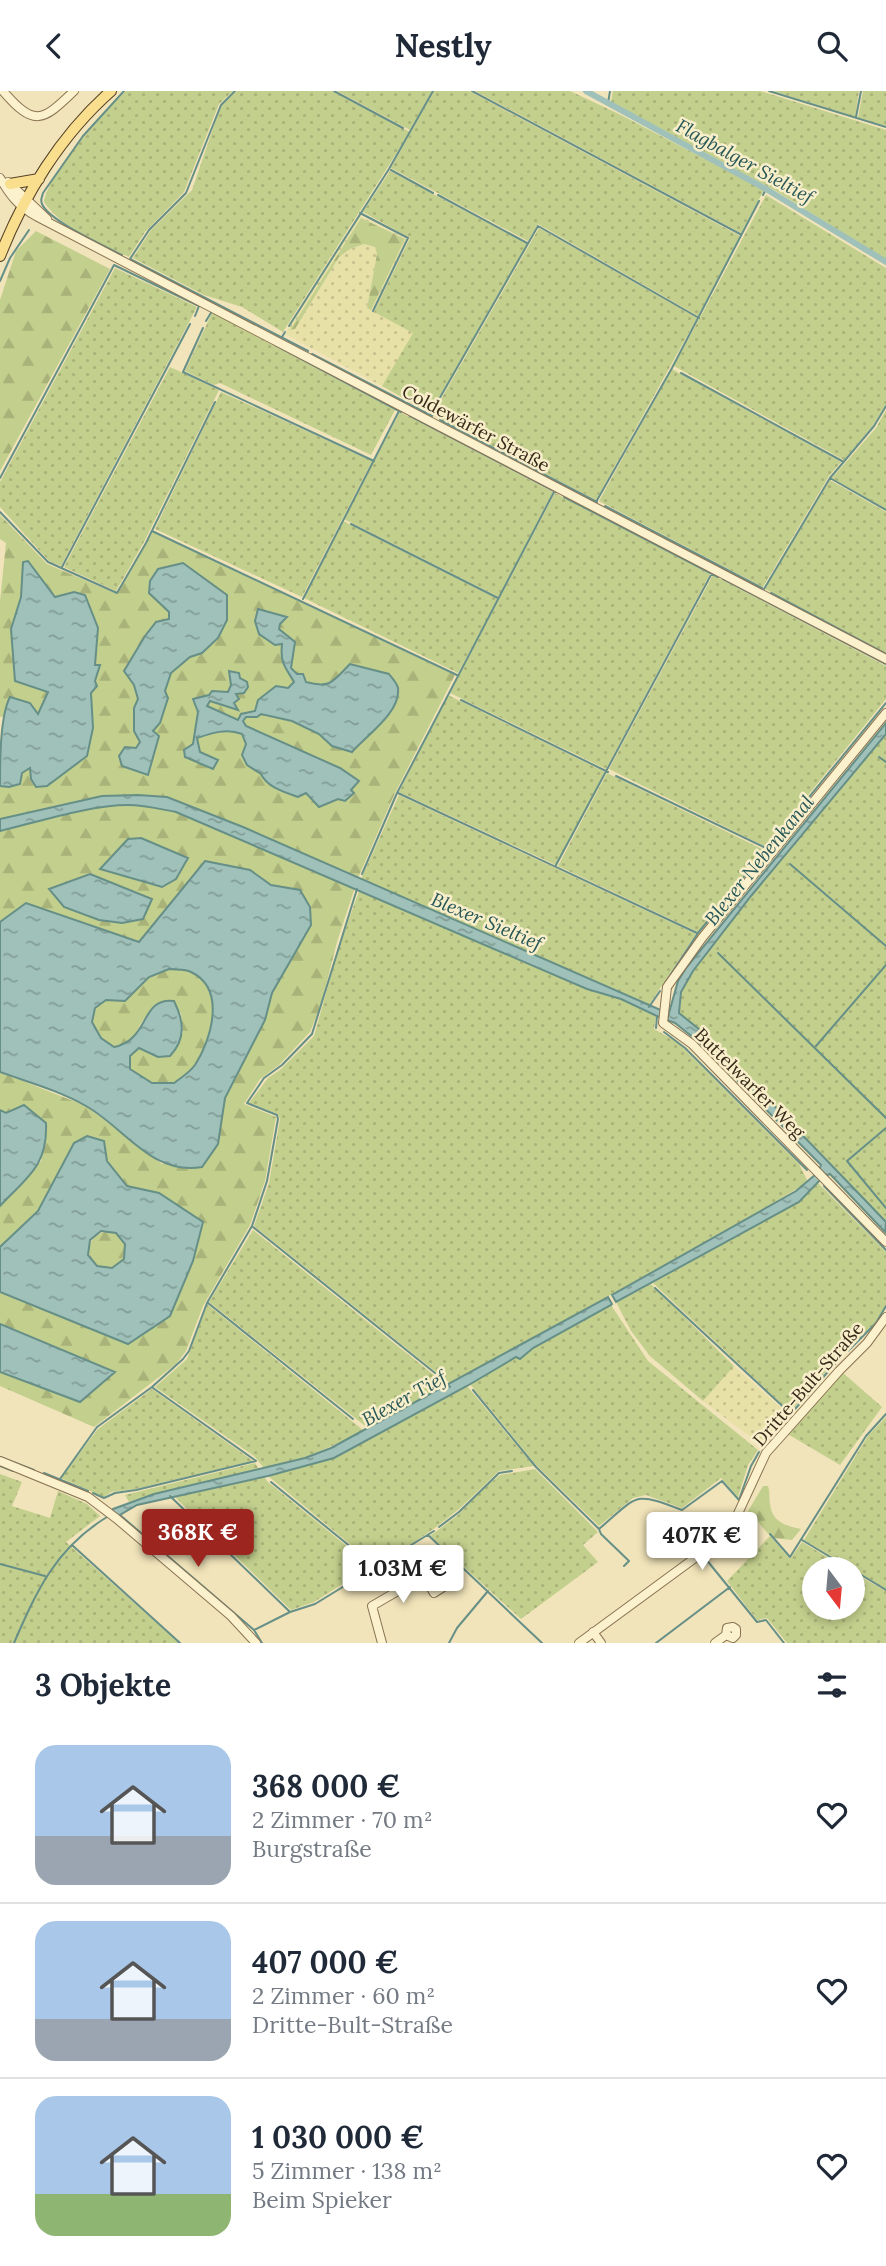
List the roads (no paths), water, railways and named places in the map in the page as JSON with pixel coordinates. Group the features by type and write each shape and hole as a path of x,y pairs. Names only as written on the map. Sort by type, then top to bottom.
{"main road":[{"path":"0,256 39,179 79,124 111,91"},
{"path":"3,180 39,179"}],"street":[{"path":"3,91 20,110 35,116 51,113 74,91"},
{"name":"Coldewärfer Straße","path":"3,180 24,204 52,223 886,659"},
{"name":"Buttelwarfer Weg","path":"886,713 702,938 667,988 663,1019 666,1027 689,1041 886,1242"},
{"name":"Dritte-Bult-Straße","path":"579,1643 729,1533 766,1453 797,1415 867,1343 886,1317"},
{"path":"0,1461 88,1497 117,1518 231,1616 256,1643"},
{"path":"382,1643 372,1606 432,1571 445,1586 434,1594 424,1577"},
{"path":"593,1632 601,1643"},
{"path":"715,1643 726,1635"}],"water":[{"path":"28,561 55,597 74,592 85,595 98,628 95,665 100,665 95,681 97,686 91,693 93,728 87,756 47,786 36,787 31,779 30,768 22,773 20,784 9,787 0,786 0,776 2,727 10,697 30,703 38,714 48,692 15,681 11,629 21,597 23,562"},
{"path":"183,563 227,595 227,620 218,638 202,653 190,657 171,673 165,691 168,698 160,723 153,731 159,736 148,775 122,766 119,756 125,747 136,748 140,742 134,731 134,708 138,699 134,685 124,671 156,622 169,619 169,612 149,593 150,581 158,569"},
{"path":"258,609 287,617 279,629 295,642 291,668 297,674 303,674 306,682 321,685 331,682 350,664 389,674 398,688 398,697 389,714 352,752 332,746 319,734 292,721 261,714 257,717 246,717 243,721 246,726 340,768 359,781 351,790 354,793 345,801 338,799 319,807 306,793 298,797 272,786 261,774 247,765 242,755 246,744 242,734 236,732 220,732 197,738 200,752 218,760 213,769 185,757 184,750 193,744 198,712 193,699 209,695 212,691 228,692 231,685 229,671 239,673 240,678 247,682 248,687 244,693 236,694 239,699 234,703 238,710 210,701 207,706 238,720 241,714 255,711 258,700 276,686 288,688 294,682 283,661 282,644 275,645 259,634 255,621"},
{"path":"886,723 886,734 751,896 693,971 681,992 679,1013 705,1034 886,1222 885,1232 830,1174 825,1176 819,1170 821,1165 700,1043 675,1023 667,1020 678,981 686,968"},
{"path":"102,796 167,797 243,827 663,1011 661,1018 621,999 587,989 176,812 140,806 113,806 0,831 0,819"},
{"path":"141,838 188,858 176,879 162,887 100,869 128,839"},
{"path":"205,861 250,870 271,885 300,890 310,907 311,925 272,993 265,1020 225,1098 218,1144 202,1167 184,1168 168,1164 140,1148 86,1106 55,1091 0,1072 0,922 26,903 139,942","holes":["169,969 191,972 202,980 209,990 212,1016 201,1055 191,1070 174,1083 152,1083 130,1069 130,1056 139,1048 158,1057 170,1056 175,1050 182,1030 174,1001 155,1006 134,1036 126,1043 114,1047 101,1038 92,1022 95,1008 106,1000 125,1001 149,977"]},
{"path":"90,874 152,899 143,919 122,923 99,920 64,907 49,889"},
{"path":"24,1105 46,1123 46,1138 34,1170 0,1206 0,1110 6,1113"},
{"path":"87,1136 104,1141 107,1161 127,1186 159,1193 203,1222 193,1261 170,1316 128,1344 0,1292 0,1247 38,1211 74,1143","holes":["101,1231 116,1233 125,1244 124,1259 112,1268 97,1266 88,1255 90,1240"]},
{"path":"816,1174 821,1179 799,1202 616,1302 612,1295 796,1191"},
{"path":"608,1297 611,1305 533,1348 520,1359 516,1357 334,1458 268,1476 137,1505 118,1516 113,1512 113,1509 154,1494 305,1458 331,1448"},
{"path":"0,1324 115,1372 80,1402 0,1372"}],"waterway":[{"path":"122,255 55,218 41,200 43,193 83,136 124,91"},
{"path":"235,91 221,105 186,193 149,230 130,259 308,351"},
{"path":"334,91 403,128"},
{"path":"289,326 389,169 433,91"},
{"path":"472,91 740,234"},
{"name":"Flagbalger Sieltief","path":"586,91 766,189 886,262"},
{"path":"608,103 610,91"},
{"path":"769,91 886,127"},
{"path":"856,117 861,91"},
{"path":"391,170 433,193"},
{"name":"Flagbalger Sieltief","path":"763,195 766,189"},
{"path":"438,195 527,243"},
{"path":"596,502 672,368 759,201"},
{"path":"360,213 408,238 373,311"},
{"path":"430,415 538,226 699,318"},
{"path":"0,281 10,258 29,230"},
{"path":"0,478 114,265 199,306 195,316"},
{"path":"206,321 212,311"},
{"path":"62,567 190,324"},
{"path":"203,328 183,372 374,461"},
{"path":"282,337 285,332"},
{"path":"275,345 401,412"},
{"path":"312,354 432,416"},
{"path":"681,373 842,461"},
{"path":"0,512 48,562 117,593 146,543 215,402"},
{"path":"764,589 830,478 874,426 886,406"},
{"path":"303,599 399,411"},
{"path":"410,416 556,492"},
{"path":"440,420 597,502"},
{"path":"830,478 886,510"},
{"path":"362,874 397,793 554,492"},
{"path":"564,497 718,577"},
{"path":"605,506 762,588"},
{"path":"351,524 498,598"},
{"path":"152,531 457,675"},
{"path":"556,865 712,573"},
{"path":"723,579 886,664"},
{"path":"771,593 886,654"},
{"path":"461,700 608,772"},
{"name":"Blexer Nebenkanal","path":"665,983 698,933 886,703"},
{"path":"879,757 886,762"},
{"name":"Blexer Nebenkanal","path":"616,776 766,848"},
{"path":"398,793 697,933"},
{"path":"790,864 886,946"},
{"path":"60,1479 97,1427 152,1387 183,1359 189,1351 207,1303 252,1226 267,1181 278,1119 277,1115 247,1103 264,1078 282,1065 312,1034 357,889"},
{"path":"718,953 886,1118"},
{"path":"816,1046 886,965"},
{"path":"649,1007 660,991"},
{"path":"656,1028 657,1016"},
{"path":"664,1032 685,1048 807,1170"},
{"path":"886,1128 847,1161 886,1208"},
{"path":"824,1186 886,1250"},
{"path":"253,1227 435,1373"},
{"path":"655,1288 790,1413"},
{"path":"208,1303 353,1419"},
{"path":"848,1351 876,1323 886,1306"},
{"path":"764,1444 841,1357"},
{"path":"440,1378 450,1387"},
{"path":"153,1388 256,1461"},
{"path":"473,1390 536,1467 599,1529 637,1500 654,1500 682,1510 722,1481 739,1500 759,1452"},
{"path":"770,1534 790,1557 866,1436 886,1414"},
{"path":"0,1457 34,1470"},
{"path":"93,1493 104,1498 115,1493 256,1461"},
{"path":"0,1466 13,1471"},
{"path":"439,1527 459,1512 499,1473 512,1471"},
{"path":"44,1473 88,1491"},
{"path":"271,1482 373,1565"},
{"path":"170,1496 289,1611"},
{"path":"120,1515 254,1630 262,1643"},
{"name":"Blexer Tief","path":"14,1643 40,1588 61,1557 74,1542 107,1517"},
{"path":"599,1529 629,1561 624,1566"},
{"path":"254,1630 290,1612 315,1604 434,1531"},
{"path":"428,1535 542,1643"},
{"path":"802,1540 830,1557"},
{"path":"72,1545 180,1643"},
{"path":"705,1558 757,1622 766,1620 784,1643"},
{"path":"0,1564 45,1576"},
{"path":"865,1577 886,1590"},
{"path":"656,1643 730,1587"},
{"path":"449,1643 457,1628 488,1591"}],"water label":[{"name":"Blexer Sieltief","path":"487,921"}]}
